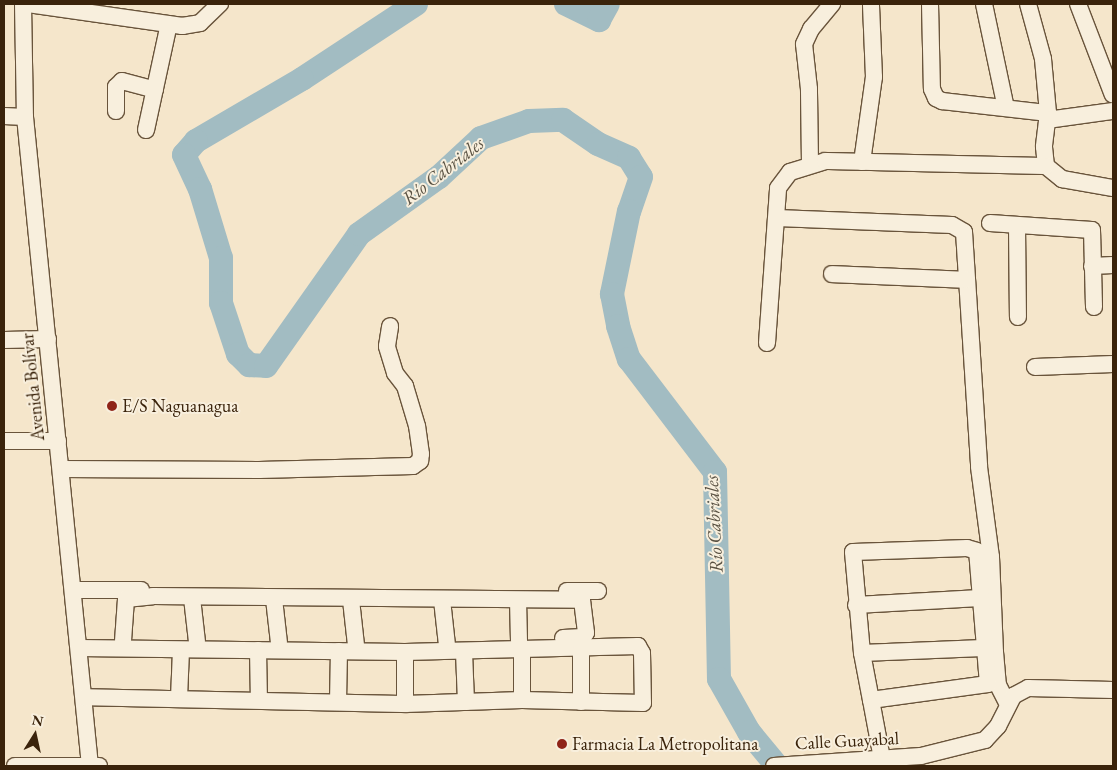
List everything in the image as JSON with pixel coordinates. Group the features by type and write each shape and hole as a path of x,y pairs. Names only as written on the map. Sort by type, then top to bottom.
{"street":[{"name":"Avenida Bolívar","path":"22,4 25,117 74,590 90,766"},
{"path":"28,4 182,26 200,22 220,4"},
{"path":"810,164 809,89 804,44 811,29 832,4"},
{"path":"862,162 874,77 871,4"},
{"path":"930,4 932,89 936,98 942,101 1006,108 1048,116 1113,111"},
{"path":"984,4 1006,108"},
{"path":"1028,4 1040,42 1048,116 1044,147 1046,166"},
{"path":"1078,4 1113,95"},
{"path":"146,130 169,24"},
{"path":"116,111 116,87 122,81 155,90"},
{"path":"4,116 25,117"},
{"path":"767,343 778,188 782,178 810,164 862,162 1046,166 1062,179 1113,188"},
{"path":"777,218 956,226 964,232 979,467 991,556 995,652 1000,691 1008,705"},
{"path":"990,223 1092,230 1094,307"},
{"path":"1017,226 1018,317"},
{"path":"1092,266 1113,265"},
{"path":"832,274 968,280"},
{"path":"61,469 259,470 413,466 420,461 421,454 417,426 405,386 394,373 387,346 390,326"},
{"path":"4,340 48,339"},
{"path":"1035,367 1113,364"},
{"path":"4,441 58,441"},
{"path":"871,700 988,684 983,648 979,556 973,548 853,552 856,604 862,653 882,759"},
{"path":"74,590 376,596 522,590 598,591"},
{"path":"79,644 181,650 464,652 583,637 587,627 582,600 128,598 123,641"},
{"path":"192,598 198,642"},
{"path":"856,604 980,598"},
{"path":"274,599 279,644"},
{"path":"351,600 356,645"},
{"path":"442,600 447,645"},
{"path":"518,600 522,700"},
{"path":"79,644 123,641 356,645 521,645 581,648 638,646 642,653 643,702 522,700 405,704 84,697"},
{"path":"581,648 581,702"},
{"path":"862,653 983,648"},
{"path":"179,698 181,650"},
{"path":"258,650 259,700"},
{"path":"338,702 339,651"},
{"path":"405,652 405,704"},
{"path":"464,652 466,702"},
{"path":"1008,705 1013,696 1028,688 1113,690"},
{"name":"Calle Guayabal","path":"774,766 800,762 882,759 915,762 985,740 998,726 1008,705"},
{"path":"15,766 99,766"}],"waterway":[{"name":"Río Cabriales","path":"416,4 302,79 196,141 184,155 200,189 221,258 221,303 238,354 249,365 266,366 359,234 439,177 481,138 529,121 563,120 598,144 629,158 641,177 629,211 612,294 618,326 629,359 715,472 719,679 749,732 777,766"},
{"name":"Río Cabriales","path":"566,4 599,20 608,4"}],"place":[{"name":"E/S Naguanagua","path":"112,406"},
{"name":"Farmacia La Metropolitana","path":"562,744"}]}
